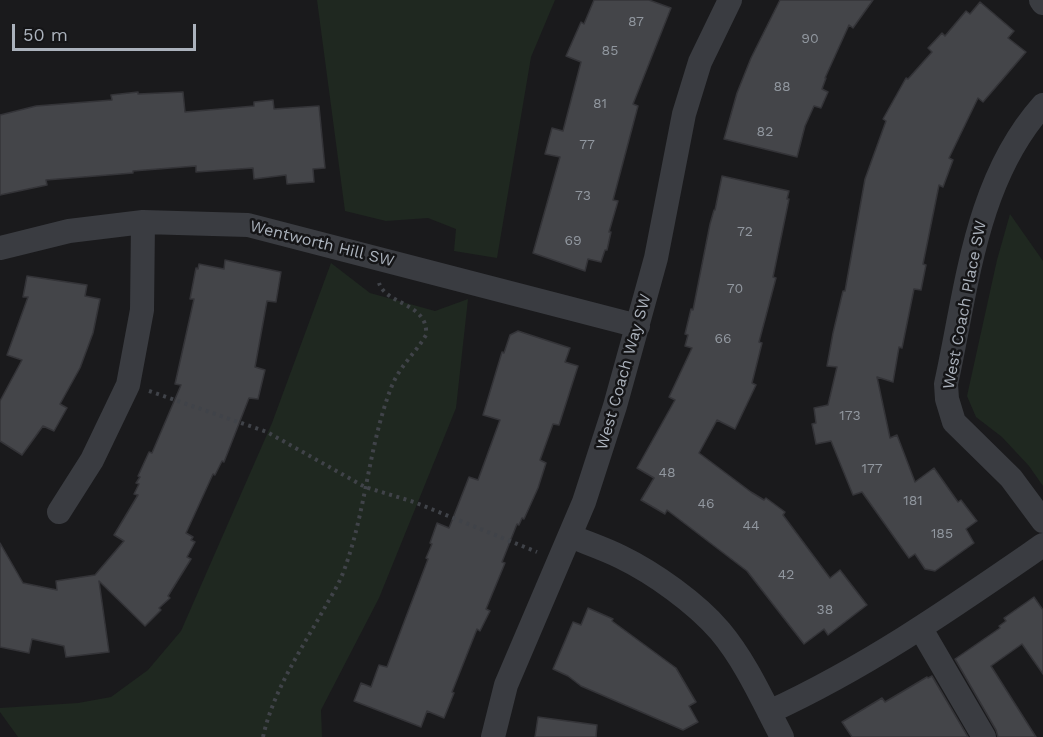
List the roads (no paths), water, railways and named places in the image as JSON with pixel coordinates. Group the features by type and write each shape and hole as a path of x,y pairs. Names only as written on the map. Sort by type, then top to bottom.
{"street":[{"name":"West Coach Way SW","path":"493,737 506,686 584,502 615,406 656,258 684,114 700,62 730,0"},
{"name":"West Coach Place SW","path":"1043,105 1012,148 989,196 979,228 946,384 948,406 954,422 1011,478 1043,521"},
{"name":"Wentworth Hill SW","path":"0,248 69,231 143,222 248,225 638,326"},
{"path":"59,512 92,460 128,385 142,310 143,222"},
{"path":"570,536 622,557 656,578 692,605 720,631 748,672 782,737"},
{"path":"769,712 855,669 921,629 1043,545"},
{"path":"921,629 984,737"}]}
